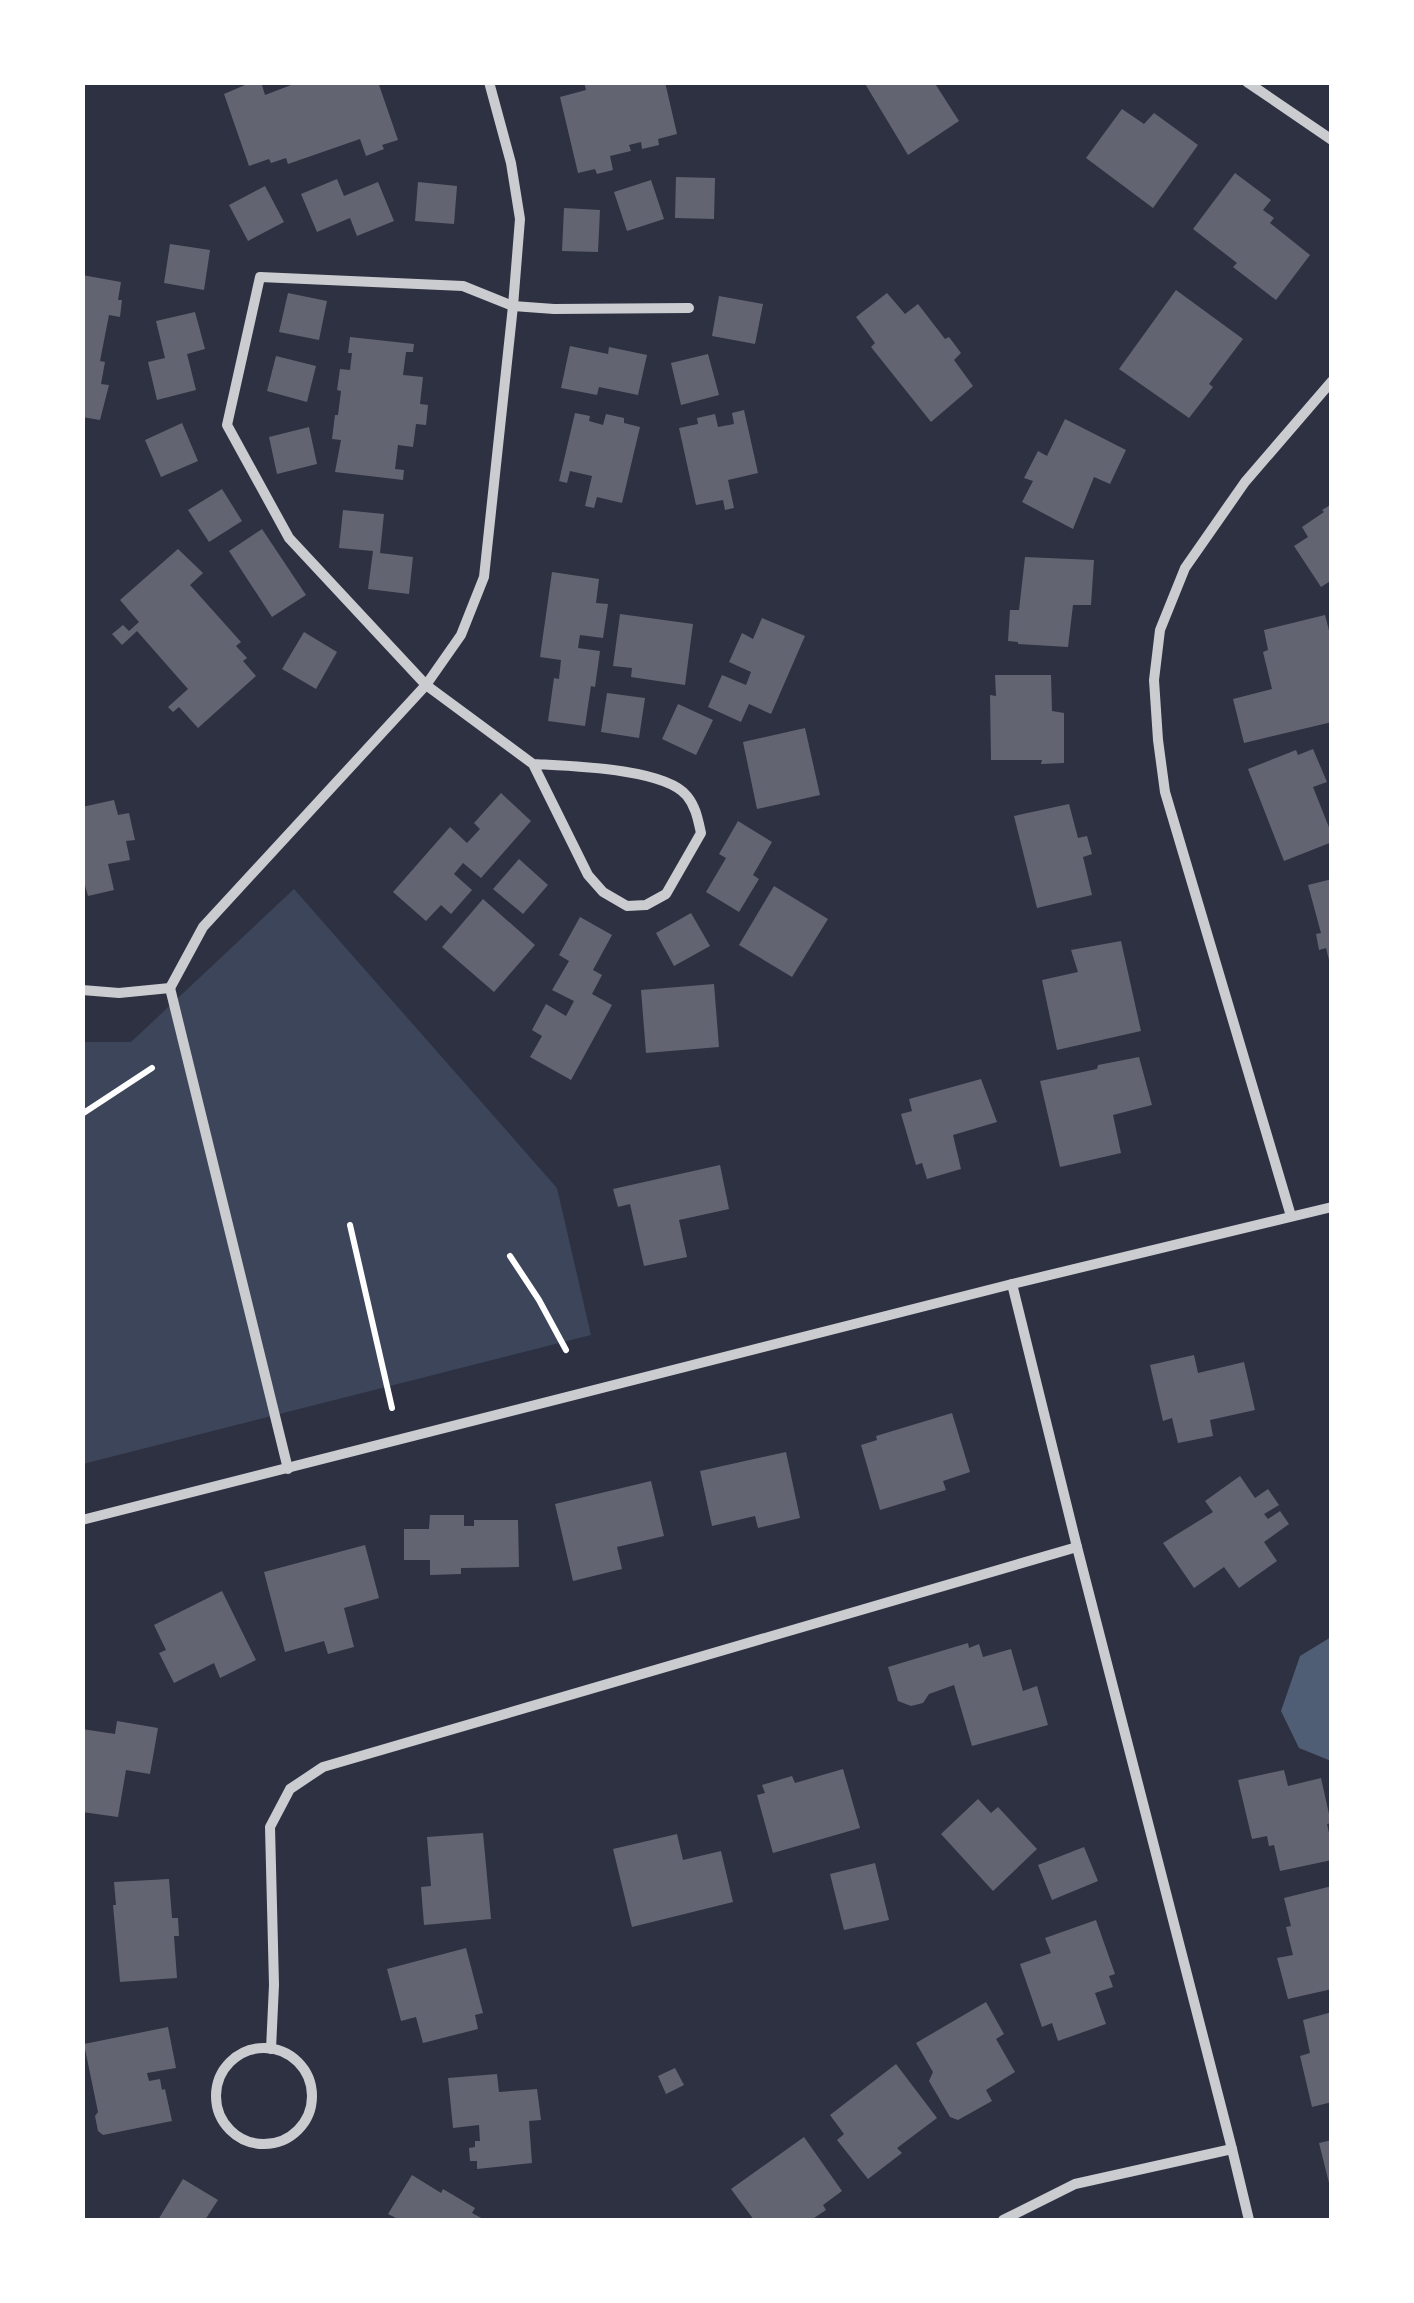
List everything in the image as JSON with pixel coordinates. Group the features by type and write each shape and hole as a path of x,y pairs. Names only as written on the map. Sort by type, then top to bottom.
{"street":[{"path":"288,1470 170,988 203,926 426,685 461,635 484,577 520,218 511,163 489,82"},
{"path":"1247,82 1332,140"},
{"path":"533,764 602,768 672,783 686,794 697,813 702,834 666,894 646,905 627,906 603,892 588,875 533,764 426,685 289,538 226,425 260,277 464,286 513,306 554,310 688,308"},
{"path":"1291,1216 1165,792 1154,680 1160,630 1185,568 1245,482 1332,381"},
{"path":"82,990 170,988"},
{"path":"82,1520 1332,1206"},
{"path":"1012,1284 1249,2220"},
{"path":"271,2049 274,1984 270,1827 290,1789 323,1767 1077,1548"},
{"path":"271,2049 298,2060 309,2075 313,2094 310,2113 300,2129 286,2140 267,2145 248,2142 232,2132 220,2117 216,2099 218,2080 228,2064 244,2052 271,2049"},
{"path":"1003,2220 1075,2184 1232,2148"}],"path":[{"path":"82,1114 152,1068"},
{"path":"350,1226 392,1408"},
{"path":"510,1256 566,1350"}],"shaded area":[{"path":"294,889 557,1188 591,1335 83,1464 83,1042 131,1042"},
{"path":"1331,1637 1331,1761 1299,1748 1281,1711 1300,1656"}],"building":[{"path":"261,82 265,95 299,82 378,82 398,140 366,156 360,139 288,164 286,158 249,166 224,94"},
{"path":"584,82 665,82 677,134 658,139 659,145 642,149 641,142 629,145 631,151 610,156 613,170 578,173 560,97 586,90"},
{"path":"864,82 934,82 959,121 908,155"},
{"path":"1122,109 1144,124 1154,113 1198,145 1153,208 1086,158"},
{"path":"1235,173 1271,200 1263,210 1274,218 1270,223 1310,255 1276,300 1193,229"},
{"path":"676,177 715,178 714,219 675,218"},
{"path":"337,179 344,196 378,182 394,221 357,236 350,218 317,232 301,194"},
{"path":"651,180 664,219 627,231 614,192"},
{"path":"418,182 457,186 454,224 415,221"},
{"path":"265,186 284,222 248,241 229,205"},
{"path":"564,208 600,210 598,252 562,251"},
{"path":"170,244 210,250 204,290 164,283"},
{"path":"82,275 121,282 120,317 109,315 100,361 105,362 101,384 109,385 100,420 82,417"},
{"path":"1176,290 1243,339 1189,418 1119,369"},
{"path":"288,293 327,301 319,340 279,332"},
{"path":"887,293 905,314 918,304 945,339 949,337 961,353 954,360 973,386 931,422 871,347 875,343 856,317"},
{"path":"719,296 763,304 755,344 712,336"},
{"path":"195,312 205,349 187,354 196,390 157,400 148,362 165,358 156,321"},
{"path":"350,337 414,344 413,352 406,352 403,375 423,377 420,404 428,405 426,425 416,424 413,447 398,445 395,469 404,470 403,480 335,472 341,440 332,439 341,391 337,390 340,369 350,370"},
{"path":"570,346 608,354 609,347 647,355 638,395 599,387 597,395 561,388"},
{"path":"708,354 719,395 681,405 671,363"},
{"path":"276,356 316,366 307,402 267,391"},
{"path":"744,410 758,473 728,480 734,508 725,510 723,500 696,505 679,428 698,424 697,418 715,414 718,427 734,424 732,413"},
{"path":"575,413 590,416 589,421 603,425 606,414 640,427 622,503 597,497 594,508 585,506 592,476 570,471 567,483 559,481"},
{"path":"1065,419 1126,450 1110,484 1094,477 1073,529 1022,502 1033,481 1024,478 1038,451 1047,456"},
{"path":"182,423 198,461 161,477 145,440"},
{"path":"309,427 317,464 277,474 269,437"},
{"path":"222,489 242,521 209,542 188,510"},
{"path":"1332,504 1332,580 1321,587 1294,546 1308,537 1302,527"},
{"path":"343,510 384,514 380,553 413,557 409,594 368,589 373,551 339,548"},
{"path":"262,529 306,595 272,617 229,551"},
{"path":"178,549 203,573 190,585 241,642 236,646 256,676 198,728 179,707 173,712 168,707 188,689 137,631 122,645 112,634 123,625 129,631 139,622 120,600"},
{"path":"1025,557 1094,560 1091,605 1073,605 1068,647 1008,641 1010,610 1019,610"},
{"path":"552,572 599,579 596,603 608,604 603,638 580,635 578,648 600,651 585,726 548,721 554,678 559,679 561,660 540,657"},
{"path":"620,614 693,624 685,685 631,677 632,668 613,666"},
{"path":"1325,615 1332,642 1332,722 1244,743 1233,699 1272,689 1263,652 1268,650 1264,630"},
{"path":"762,618 805,636 771,714 749,704 741,722 708,707 722,675 746,685 751,672 729,662 742,633 753,639"},
{"path":"304,632 337,652 316,689 282,669"},
{"path":"995,675 1051,675 1052,711 1064,713 1064,763 991,760 990,695 996,696"},
{"path":"607,693 645,698 639,738 601,732"},
{"path":"678,704 713,720 696,755 662,739"},
{"path":"805,728 820,795 757,809 743,742"},
{"path":"1313,749 1327,782 1313,787 1332,842 1284,861 1248,769 1296,750 1298,755"},
{"path":"501,793 531,821 481,878 463,863 454,874 472,890 451,914 441,905 426,921 393,892 450,827 467,843 480,829 474,823"},
{"path":"114,800 118,815 129,813 135,840 126,841 130,860 108,864 114,890 88,896 82,875 82,807"},
{"path":"1069,804 1078,838 1087,836 1092,854 1083,857 1092,895 1037,908 1014,816"},
{"path":"738,821 772,842 753,875 759,879 739,912 706,892 726,858 719,854"},
{"path":"519,859 548,885 523,914 493,889"},
{"path":"1332,879 1330,964 1326,948 1319,950 1316,934 1321,933 1308,885"},
{"path":"774,886 828,919 792,977 739,945"},
{"path":"483,899 535,945 494,992 442,947"},
{"path":"691,913 710,946 674,966 656,933"},
{"path":"580,917 612,935 593,970 602,975 592,994 612,1005 571,1080 530,1057 542,1036 532,1030 546,1004 566,1016 574,1001 552,990 569,961 559,955"},
{"path":"1121,941 1141,1031 1057,1050 1042,980 1078,972 1071,950"},
{"path":"714,984 719,1047 646,1053 641,990"},
{"path":"1139,1057 1152,1105 1113,1115 1121,1153 1060,1167 1040,1081"},
{"path":"981,1079 997,1122 953,1135 961,1169 927,1179 922,1163 916,1165 901,1114 912,1111 909,1099"},
{"path":"720,1165 729,1209 679,1220 687,1257 644,1266 630,1204 618,1207 613,1189"},
{"path":"1194,1355 1198,1373 1244,1362 1255,1410 1210,1420 1213,1436 1178,1443 1172,1418 1163,1421 1150,1365"},
{"path":"952,1413 970,1472 943,1481 946,1490 880,1510 861,1445 877,1440 876,1436"},
{"path":"786,1452 800,1518 758,1528 755,1516 712,1526 700,1471"},
{"path":"1240,1476 1255,1498 1268,1489 1279,1505 1264,1514 1268,1519 1280,1511 1289,1524 1264,1542 1277,1561 1239,1588 1224,1567 1194,1588 1163,1543 1213,1512 1205,1501"},
{"path":"651,1481 664,1536 617,1547 622,1569 573,1581 555,1504"},
{"path":"430,1515 464,1515 464,1526 474,1526 474,1520 518,1520 519,1567 461,1568 461,1574 430,1575 430,1560 404,1560 404,1529 429,1529"},
{"path":"365,1545 379,1598 344,1608 354,1647 328,1654 324,1641 285,1652 264,1572"},
{"path":"222,1591 256,1660 220,1678 214,1663 174,1683 159,1653 166,1650 154,1625"},
{"path":"968,1643 969,1648 979,1644 983,1657 1011,1649 1023,1691 1037,1686 1048,1725 972,1746 954,1685 929,1694 923,1703 911,1706 898,1701 888,1667"},
{"path":"117,1721 158,1728 150,1774 126,1770 118,1817 82,1812 82,1729 115,1734"},
{"path":"843,1769 860,1828 773,1853 757,1795 765,1793 762,1785 792,1776 795,1783"},
{"path":"1284,1770 1288,1786 1321,1778 1331,1823 1327,1824 1332,1860 1280,1871 1274,1845 1269,1846 1267,1836 1252,1839 1238,1780"},
{"path":"978,1799 991,1813 998,1807 1037,1849 993,1891 941,1834"},
{"path":"483,1833 491,1919 424,1925 421,1887 431,1886 427,1837"},
{"path":"677,1834 683,1860 721,1851 733,1902 632,1927 613,1849"},
{"path":"1084,1847 1098,1881 1052,1900 1038,1865"},
{"path":"875,1863 889,1920 844,1930 830,1874"},
{"path":"169,1879 172,1918 178,1918 179,1936 174,1936 177,1978 120,1982 114,1882"},
{"path":"1332,1886 1332,1989 1288,1999 1277,1958 1293,1955 1284,1898"},
{"path":"1096,1920 1115,1974 1109,1976 1113,1987 1095,1993 1106,2024 1058,2041 1052,2023 1042,2027 1020,1964 1051,1953 1045,1938"},
{"path":"466,1948 483,2013 475,2015 478,2029 423,2043 416,2017 401,2021 387,1969"},
{"path":"986,2002 1004,2034 996,2039 1015,2072 986,2090 992,2101 958,2120 950,2117 929,2081 933,2072 916,2043"},
{"path":"1332,2012 1332,2102 1312,2107 1300,2056 1310,2053 1303,2020"},
{"path":"168,2027 176,2068 147,2073 149,2081 160,2079 172,2121 103,2135 98,2131 98,2112 84,2044"},
{"path":"896,2064 937,2118 897,2148 902,2153 868,2179 837,2140 844,2134 830,2115"},
{"path":"675,2068 684,2085 666,2094 658,2076"},
{"path":"497,2074 499,2092 537,2089 541,2120 529,2121 532,2163 477,2169 477,2161 470,2161 469,2148 480,2141 479,2125 453,2128 448,2078"},
{"path":"804,2137 842,2191 811,2220 754,2220 731,2189"},
{"path":"1332,2140 1332,2187 1330,2187 1319,2143"},
{"path":"412,2175 475,2208 472,2213 485,2220 400,2220 388,2214"},
{"path":"183,2179 218,2200 205,2220 158,2220"}]}
